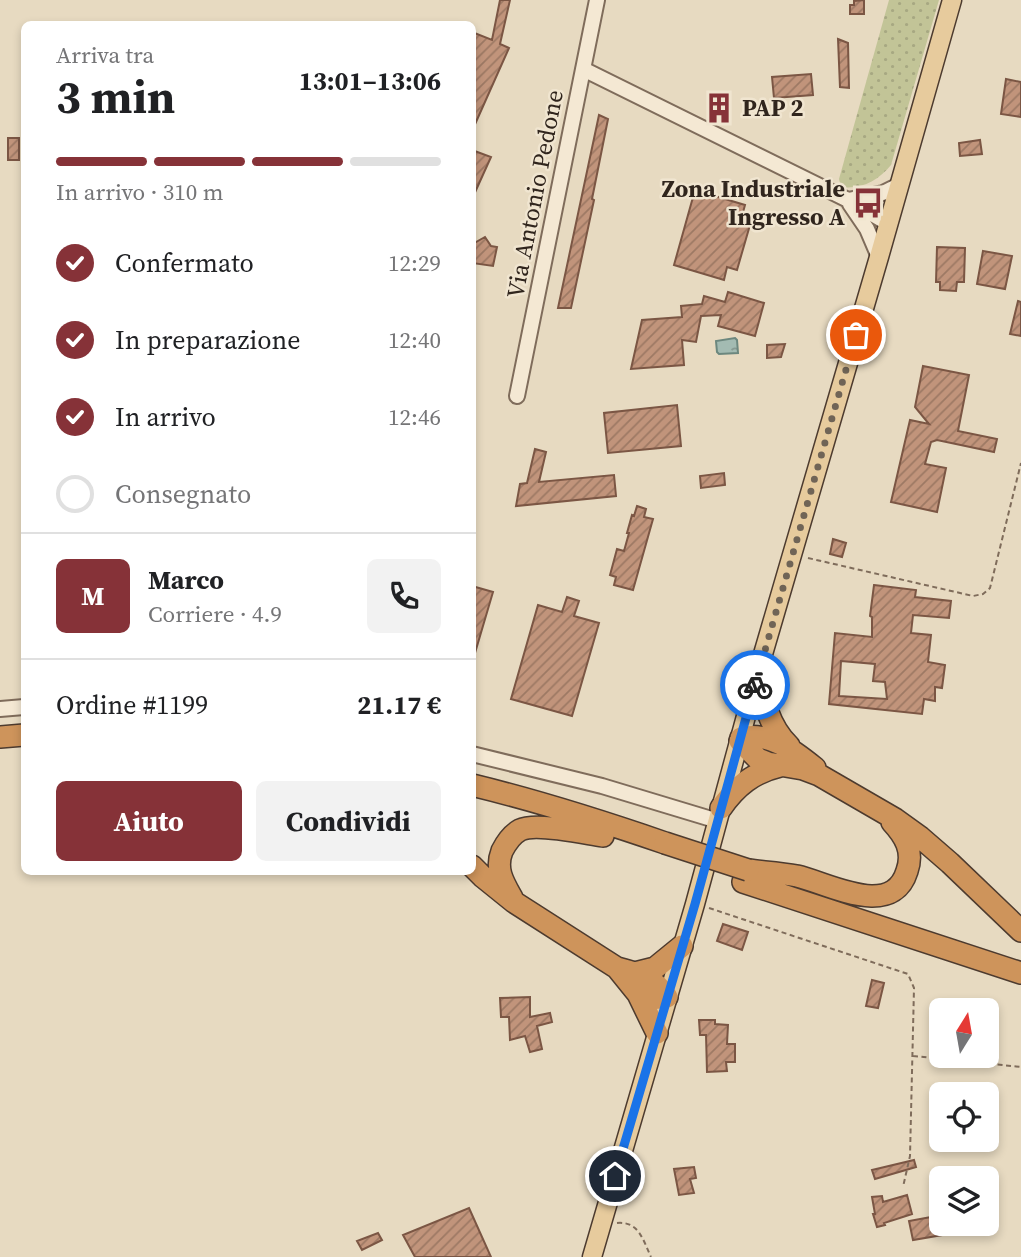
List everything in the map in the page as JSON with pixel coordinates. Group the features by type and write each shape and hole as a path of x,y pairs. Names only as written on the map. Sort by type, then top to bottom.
{"highway":[{"path":"761,661 763,691 771,721 786,743 836,785"},
{"path":"0,737 21,736"},
{"path":"740,739 757,736 768,738 801,757"},
{"path":"740,739 758,759 819,775 920,837 1021,931"},
{"path":"0,751 21,749"},
{"path":"720,815 746,780 755,774 780,766"},
{"path":"476,786 519,796 663,849 1021,972"},
{"path":"476,800 603,836"},
{"path":"746,876 797,876 865,896 886,894 903,880 909,853 901,832 880,811"},
{"path":"514,902 500,878 500,857 507,841 520,830 538,827 603,836 663,849"},
{"path":"476,870 514,902 630,978 652,999 667,997"},
{"path":"746,876 1021,959"},
{"path":"630,978 655,968 682,946"},
{"path":"630,978 657,1033"}],"main road":[{"path":"592,1257 952,0"}],"street":[{"name":"Via Antonio Pedone","path":"517,396 597,0"},
{"path":"583,69 848,200 891,216"},
{"path":"848,200 883,193 899,185"},
{"path":"848,200 867,229 879,257"},
{"path":"0,709 21,708"},
{"path":"476,755 720,815"}],"path":[{"path":"793,555 973,596 983,594 990,588 1021,463"},
{"path":"695,904 908,974 914,988 910,1156 903,1187"},
{"path":"912,1056 1021,1068"},
{"path":"602,1224 624,1222 635,1226 651,1257"}],"green space":[{"path":"889,0 939,0 891,165 869,183 856,187 841,187 839,179"}],"water":[{"path":"735,338 738,353 717,352 716,341"}],"building":[{"path":"500,0 510,0 500,44 509,48 476,122 476,34 492,40"},
{"path":"864,0 864,14 850,14 850,5 854,5 854,1"},
{"path":"838,39 848,43 849,88 840,87"},
{"path":"811,74 813,95 774,98 772,77"},
{"path":"1006,79 1021,82 1021,117 1001,114"},
{"path":"599,115 608,119 592,199 594,200 571,308 558,308"},
{"path":"8,138 19,138 19,160 8,160"},
{"path":"980,140 982,154 960,156 959,143"},
{"path":"476,151 491,157 476,190"},
{"path":"695,190 745,205 742,216 752,218 737,270 727,267 724,280 674,265"},
{"path":"485,237 491,246 497,247 493,266 476,264 476,242"},
{"path":"937,247 965,248 964,282 957,282 956,291 940,290 940,282 936,282"},
{"path":"983,251 1012,256 1005,289 977,284"},
{"path":"728,292 764,303 755,336 718,326 721,315 701,316 696,342 682,340 684,365 631,369 642,320 682,317 681,306 702,304 704,296 725,302"},
{"path":"1018,301 1021,302 1021,336 1010,334"},
{"path":"785,344 781,357 767,358 767,345"},
{"path":"923,366 969,375 958,431 997,439 994,452 937,440 931,442 925,464 946,468 937,512 891,502 910,420 929,424 915,407"},
{"path":"677,405 681,446 608,453 604,413"},
{"path":"535,449 546,452 539,482 614,475 616,496 516,506 520,484 527,483"},
{"path":"724,473 725,485 701,488 700,476"},
{"path":"637,506 646,509 644,517 653,519 633,590 614,585 616,577 610,575 617,549 624,551 632,515 634,516"},
{"path":"833,539 846,543 842,557 830,554"},
{"path":"874,585 916,590 915,597 951,601 949,618 913,615 911,633 931,635 928,662 945,665 942,688 935,687 935,701 924,699 922,714 829,704 835,633 872,637 870,616","holes":["841,661 875,664 873,681 885,682 887,699 839,696"]},
{"path":"476,587 493,592 476,650"},
{"path":"567,597 579,601 574,616 599,623 572,716 511,699 538,605 562,612"},
{"path":"723,924 748,932 742,950 717,941"},
{"path":"872,980 884,983 878,1008 866,1006"},
{"path":"530,997 530,1017 550,1013 552,1022 537,1026 542,1049 530,1052 525,1036 510,1040 509,1017 501,1017 500,998"},
{"path":"699,1020 715,1020 715,1024 728,1025 727,1044 735,1044 735,1062 726,1062 727,1071 707,1072 706,1035 700,1035"},
{"path":"914,1160 916,1167 875,1179 872,1170"},
{"path":"694,1167 696,1178 690,1179 694,1193 679,1195 674,1169"},
{"path":"907,1195 912,1214 877,1227 872,1197 882,1196 883,1202"},
{"path":"469,1208 491,1257 415,1257 403,1235"},
{"path":"929,1217 929,1236 936,1236 913,1240 909,1221"},
{"path":"378,1233 382,1240 362,1250 357,1241"}],"way so far":[{"path":"755,685 856,335"}],"place":[{"name":"PAP 2","path":"719,108"},
{"name":"Zona Industriale Ingresso A","path":"868,203"}],"route":[{"path":"615,1176 695,904 755,685"}]}
